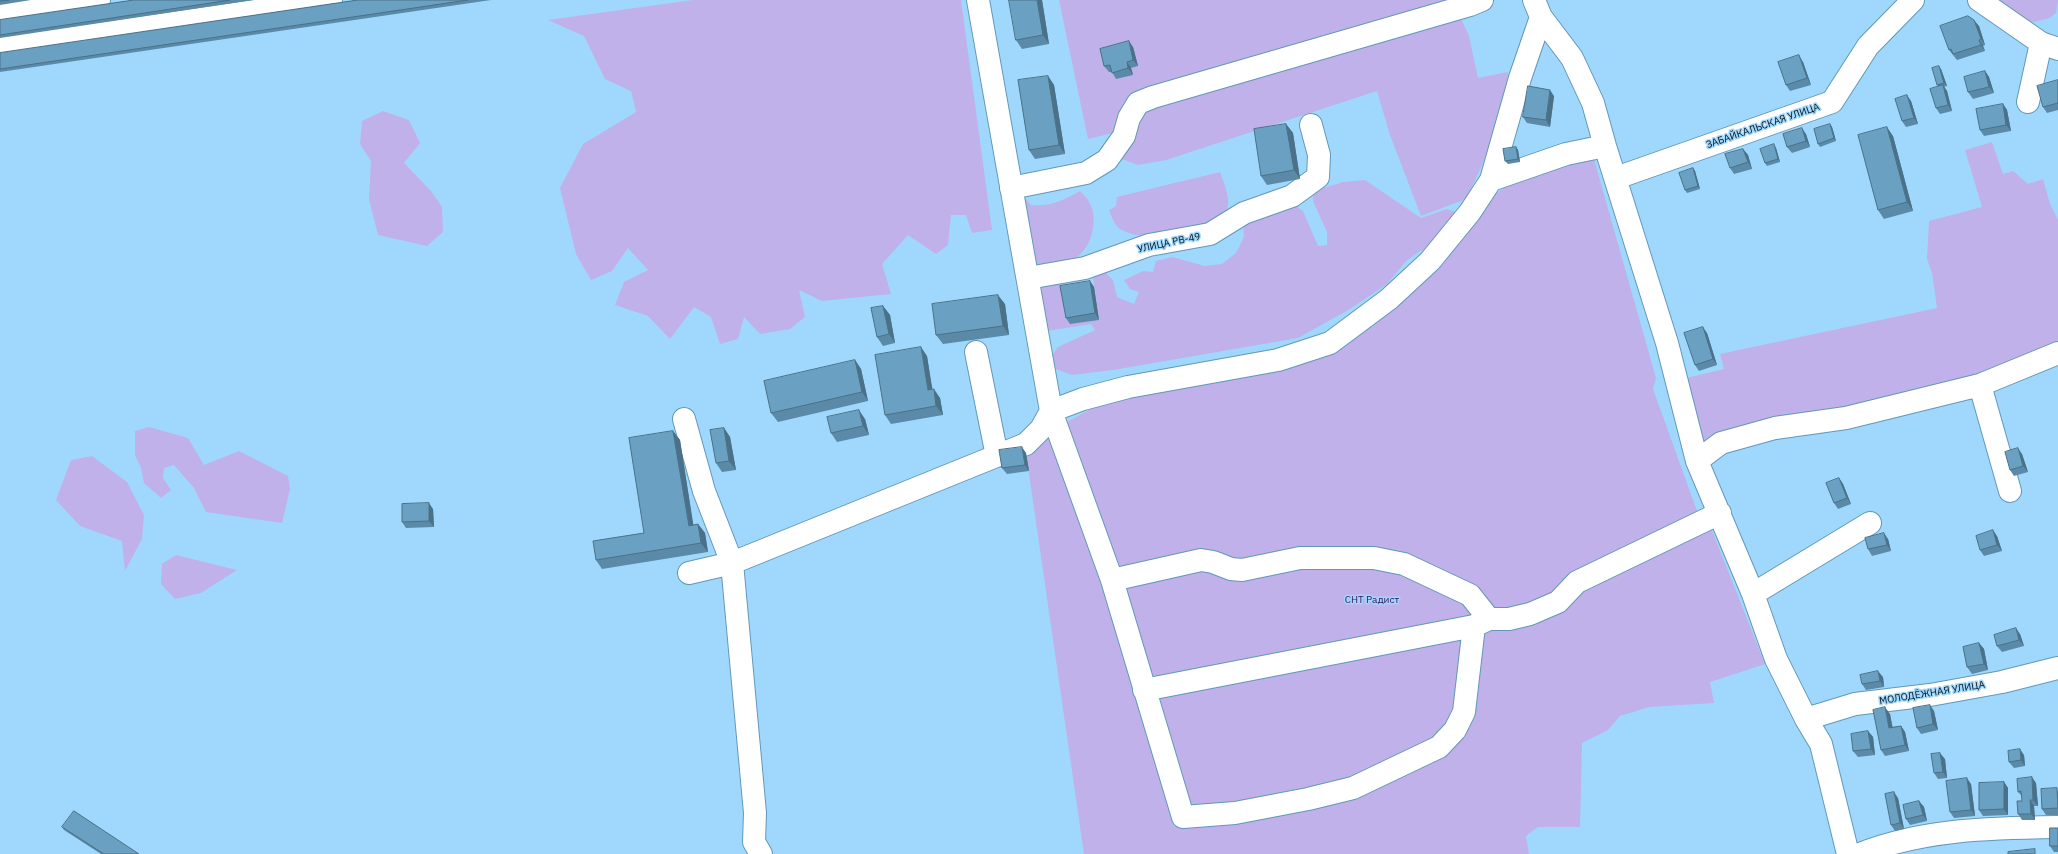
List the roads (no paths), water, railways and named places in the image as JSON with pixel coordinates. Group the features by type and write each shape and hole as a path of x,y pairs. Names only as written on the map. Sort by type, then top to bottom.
{"street":[{"path":"0,15 99,0"},
{"path":"0,48 330,0"},
{"path":"978,0 1052,411 1112,580 1183,817 1235,813 1308,799 1353,788 1439,747 1456,730 1464,712 1482,622 1470,595 1404,564 1374,558 1300,558 1242,570 1231,569 1213,562 1201,560 1112,580"},
{"path":"1011,188 1086,173 1106,160 1124,136 1129,118 1138,103 1153,97 1470,5 1482,0"},
{"name":"ЗАБАЙКАЛЬСКАЯ УЛИЦА","path":"1616,178 1832,102 1868,46 1913,0"},
{"path":"1979,0 2049,46 2028,102"},
{"path":"1537,8 1572,58 1593,103 1605,146 1667,343 1697,461 1753,594 1776,659 1806,719 1821,744 1848,854"},
{"path":"689,573 732,563 1026,444 1041,429 1052,411 1082,399 1128,387 1278,360 1330,343 1389,299 1430,262 1470,212 1490,180 1520,78 1537,8"},
{"name":"УЛИЦА РВ-49","path":"1028,278 1085,268 1149,245 1210,234 1244,214 1292,196 1318,177 1319,155 1311,125"},
{"path":"1490,180 1566,154 1605,146"},
{"path":"976,352 997,456"},
{"path":"1697,461 1721,443 1775,428 1846,418 1980,385 2058,354"},
{"path":"1980,385 2010,491"},
{"path":"684,419 704,491 732,563 755,813 754,842 761,854"},
{"path":"1144,690 1482,622 1516,618 1530,614 1558,602 1577,582 1720,513"},
{"path":"1753,594 1870,523"},
{"name":"МОЛОДЁЖНАЯ УЛИЦА","path":"1806,719 1855,704 1973,687 2058,668"},
{"path":"1860,854 1928,834 2009,828 2058,827"}],"park label":[{"name":"СНТ Радист","path":"1372,600"}]}
